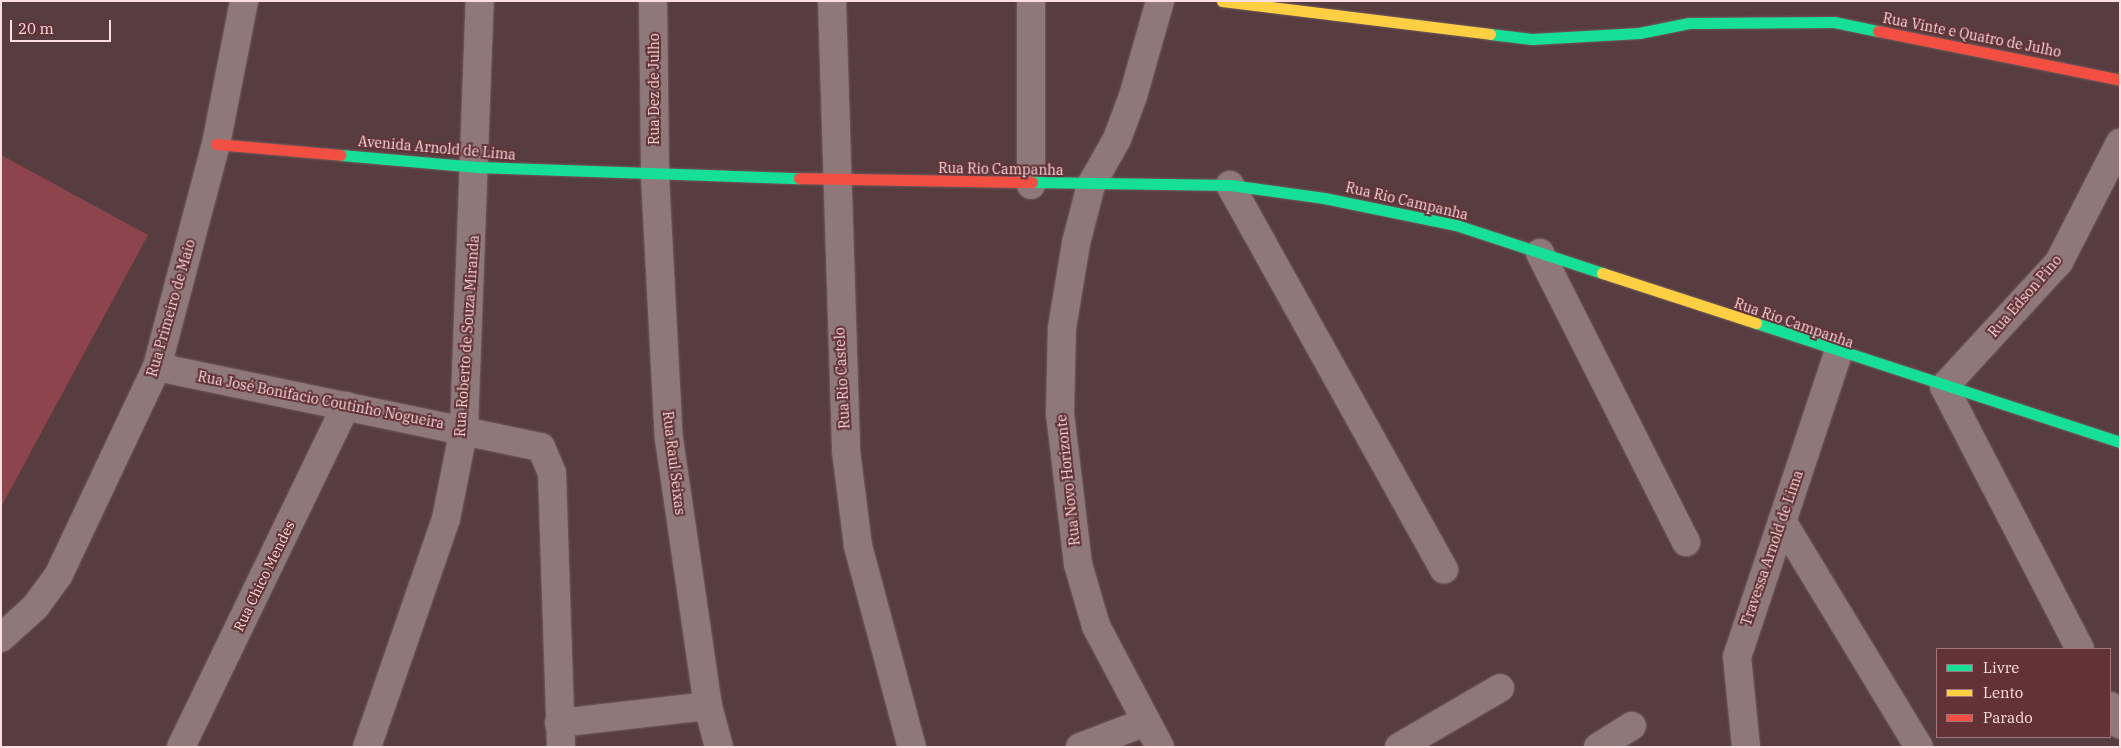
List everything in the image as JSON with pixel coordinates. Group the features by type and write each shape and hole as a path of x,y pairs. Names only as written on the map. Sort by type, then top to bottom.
{"street":[{"name":"Rua Primeiro de Maio","path":"1,638 36,606 59,574 157,367 216,144 244,1"},
{"name":"Rua Roberto de Souza Miranda","path":"367,747 446,519 464,428 477,167 480,1"},
{"name":"Rua Dez de Julho","path":"653,1 655,176"},
{"name":"Rua Rio Castelo","path":"832,1 838,182 840,373 858,546 912,747"},
{"path":"1031,1 1031,185"},
{"name":"Rua Novo Horizonte","path":"1160,1 1133,96 1116,139 1091,184 1062,328 1060,413 1065,486 1078,564 1096,626 1160,747"},
{"name":"Rua Vinte e Quatro de Julho","path":"1222,1 1532,39 1639,33 1689,23 1834,22 2120,80"},
{"name":"Rua Edson Pino","path":"1944,387 2059,262 2120,142"},
{"name":"Avenida Arnold de Lima","path":"216,144 477,167 655,176"},
{"name":"Rua Rio Campanha","path":"655,176 838,182 1031,185 1230,185 1380,209 1456,226 1838,353 2120,442"},
{"name":"Rua Raul Seixas","path":"655,176 669,439 708,706 719,747"},
{"path":"1230,185 1444,570"},
{"path":"1540,253 1686,542"},
{"name":"Travessa Arnold de Lima","path":"1746,747 1737,657 1838,353"},
{"name":"Rua José Bonifacio Coutinho Nogueira","path":"157,367 464,428 534,444 548,458 552,473 560,735"},
{"path":"1944,387 2079,648"},
{"name":"Rua Chico Mendes","path":"182,747 346,406"},
{"path":"1782,521 1919,747"},
{"path":"1399,747 1500,688"},
{"path":"560,735 708,706"},
{"path":"2111,708 2120,724"},
{"path":"1080,747 1146,722"},
{"path":"1598,747 1632,726"}],"shaded area":[{"path":"1,155 148,235 1,507"}],"traffic: fast":[{"path":"1490,34 1532,39 1639,33 1689,23 1834,22 1878,31"},
{"path":"341,155 477,167 799,178"},
{"path":"1032,182 1230,185 1324,198 1456,225 1602,273"},
{"path":"1756,323 2120,442"}],"traffic: slow":[{"path":"1222,1 1490,34"},
{"path":"1602,273 1756,323"}],"traffic: jam":[{"path":"1878,31 2120,80"},
{"path":"216,144 341,155"},
{"path":"799,178 1032,182"}]}
